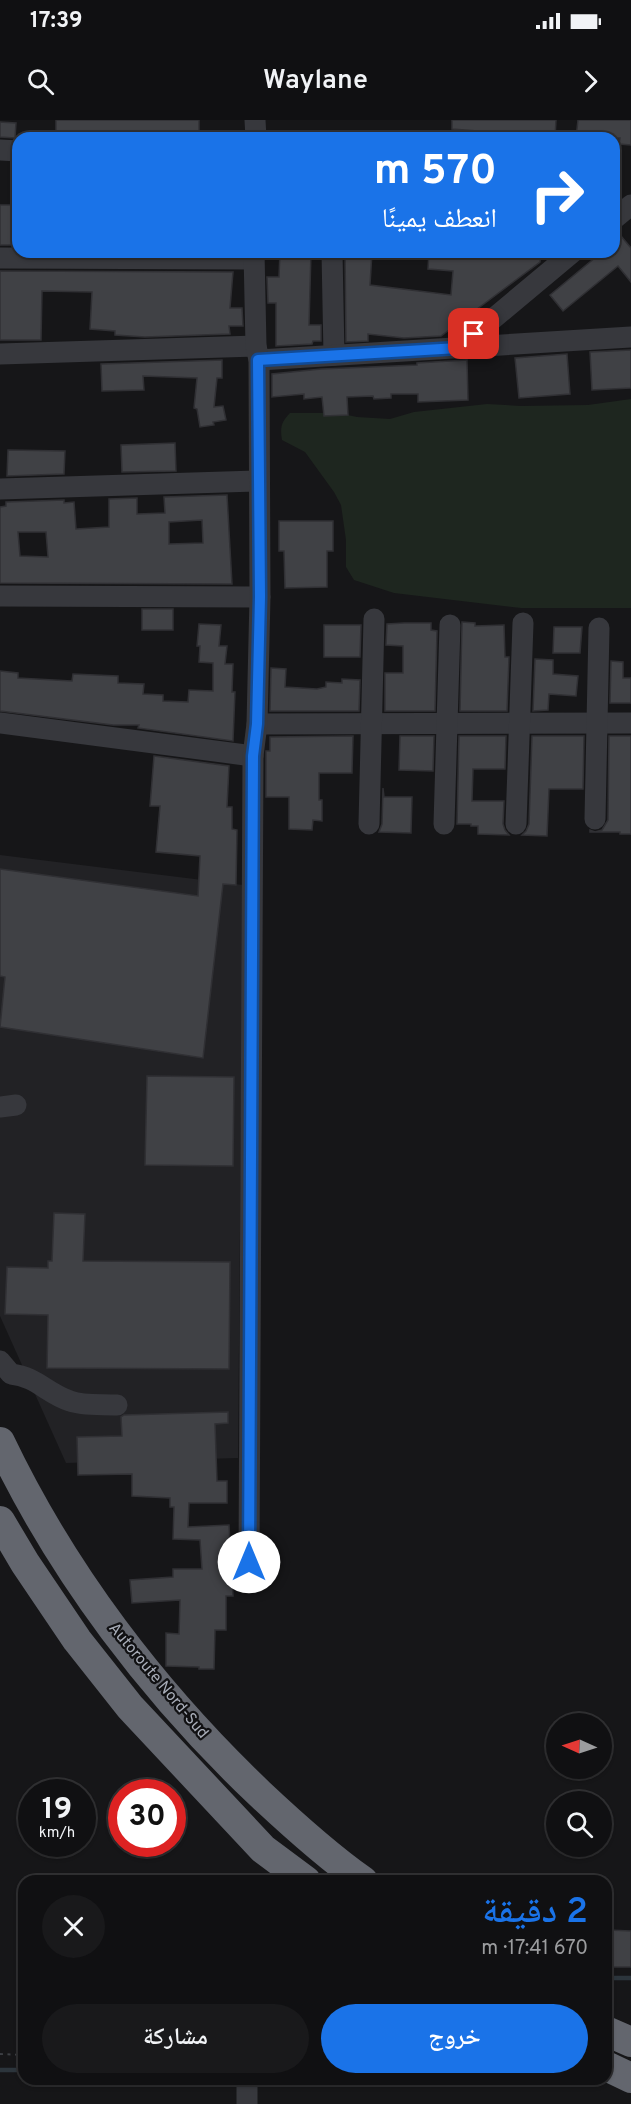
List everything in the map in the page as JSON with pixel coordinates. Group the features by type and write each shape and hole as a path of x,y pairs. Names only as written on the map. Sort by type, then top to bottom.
{"highway":[{"name":"Autoroute Nord-Sud","path":"0,1442 57,1545 111,1626 165,1694 229,1765 282,1815 354,1875"},
{"path":"0,1521 25,1563 77,1640 130,1707 263,1849 298,1875"},
{"path":"612,2034 631,2042"},
{"path":"612,2069 631,2078"}],"street":[{"path":"249,1562 253,756 257,724 260,597 254,258"},
{"path":"332,258 334,355"},
{"path":"458,348 566,258"},
{"path":"0,354 334,355 631,337"},
{"path":"0,489 258,481"},
{"path":"0,596 260,597"},
{"path":"369,824 374,619"},
{"path":"516,824 523,623"},
{"path":"444,824 450,625"},
{"path":"595,819 599,628"},
{"path":"0,723 253,756"},
{"path":"257,724 631,723"},
{"path":"0,1362 11,1374 24,1375 35,1380 51,1393 72,1402 117,1405"}],"path":[{"path":"0,2054 18,2055"}],"shaded area":[{"path":"631,399 631,608 521,608 394,593 354,580 346,567 346,540 341,505 305,452 282,440 281,436 283,422 290,413 338,413 390,419 414,412 487,404 588,405"},
{"path":"0,855 243,885 238,1458 66,1463 0,1316"}],"building":[{"path":"56,120 199,120 199,132 56,132"},
{"path":"452,120 556,120 555,132 477,132 452,129"},
{"path":"578,120 631,120 631,145 620,144 620,132 577,132"},
{"path":"0,122 16,123 12,138 0,137"},
{"path":"0,205 12,205 12,245 0,245"},
{"path":"620,237 631,248 631,282 618,266 563,311 550,295 595,258 620,258"},
{"path":"280,258 311,258 309,325 321,325 321,341 313,341 312,344 276,346 276,303 268,303 267,277 279,277"},
{"path":"345,258 372,258 370,285 451,295 453,271 428,269 429,258 540,258 540,262 441,336 404,338 368,334 368,341 346,342"},
{"path":"0,271 233,272 230,308 242,308 243,326 229,326 230,334 145,337 115,335 115,331 90,329 92,292 42,291 41,340 0,340"},
{"path":"631,350 631,388 592,390 590,352"},
{"path":"567,354 570,394 519,398 515,358"},
{"path":"222,360 222,378 217,378 214,407 223,406 226,420 213,422 214,425 200,427 197,409 194,408 197,378 143,376 144,390 102,391 101,364"},
{"path":"467,360 468,400 418,402 418,394 391,394 391,398 374,399 373,396 347,397 348,415 324,416 322,397 304,399 304,394 272,397 272,374"},
{"path":"175,443 176,471 122,472 121,445"},
{"path":"8,450 65,451 64,474 7,476"},
{"path":"227,495 232,584 0,583 0,507 6,506 6,502 64,500 64,503 74,502 76,529 109,527 109,499 137,498 137,514 165,513 164,497","holes":["202,520 203,543 169,544 169,522","18,532 46,532 48,557 20,556"]},
{"path":"279,521 333,521 333,551 327,551 327,587 285,588 284,551 279,551"},
{"path":"142,609 173,609 173,630 142,630"},
{"path":"462,622 475,623 475,626 504,625 505,657 509,657 507,711 460,711"},
{"path":"431,623 431,630 437,631 435,711 385,711 385,673 403,673 403,646 386,645 387,624"},
{"path":"199,624 221,625 219,646 227,646 225,664 233,664 232,692 235,692 233,741 138,728 139,725 113,725 0,711 0,671 18,673 18,678 72,681 73,674 118,676 118,683 144,684 143,694 163,695 163,701 188,702 189,690 213,691 213,663 199,662 200,646 197,646"},
{"path":"324,625 361,625 360,657 324,657"},
{"path":"554,627 582,627 580,653 553,653"},
{"path":"535,659 553,660 553,674 578,676 576,696 549,694 548,710 533,711"},
{"path":"611,661 623,662 623,678 631,678 631,703 610,703"},
{"path":"271,668 286,669 285,687 317,689 326,687 326,682 342,683 342,679 360,680 359,711 270,711"},
{"path":"353,736 352,773 319,773 322,821 313,820 312,830 289,829 289,797 266,797 266,751 270,751 270,737"},
{"path":"400,736 434,736 433,771 399,770"},
{"path":"459,736 506,736 505,769 473,769 472,801 504,801 503,824 509,835 478,834 478,826 457,824"},
{"path":"532,736 584,736 583,789 549,789 547,836 522,835 529,824"},
{"path":"609,736 631,736 631,834 595,832 602,830 608,820"},
{"path":"154,756 229,766 227,807 232,807 232,829 237,830 236,885 223,884 203,1058 0,1027 5,977 0,976 0,869 198,896 200,856 156,852 160,806 150,806"},
{"path":"383,788 384,797 412,797 411,833 379,832 382,824"},
{"path":"147,1076 234,1077 233,1166 145,1165"},
{"path":"54,1213 85,1214 83,1261 230,1262 229,1369 47,1368 48,1315 5,1314 7,1267 48,1268 48,1261 52,1261"},
{"path":"228,1412 228,1423 215,1424 217,1481 227,1481 227,1503 189,1503 188,1527 229,1525 233,1596 226,1596 226,1630 215,1630 214,1669 166,1666 166,1633 179,1634 180,1600 132,1603 130,1580 173,1577 173,1569 202,1569 200,1540 173,1539 174,1507 170,1507 170,1498 132,1496 132,1474 78,1475 77,1437 122,1436 121,1417 124,1415"},
{"path":"612,1930 631,1931 631,1967 612,1967"}],"waterway":[{"path":"612,1978 631,1978"},
{"path":"0,2070 18,2070"}],"route":[{"path":"249,1562 253,756 257,724 260,597 258,360 458,348 474,334"}]}
